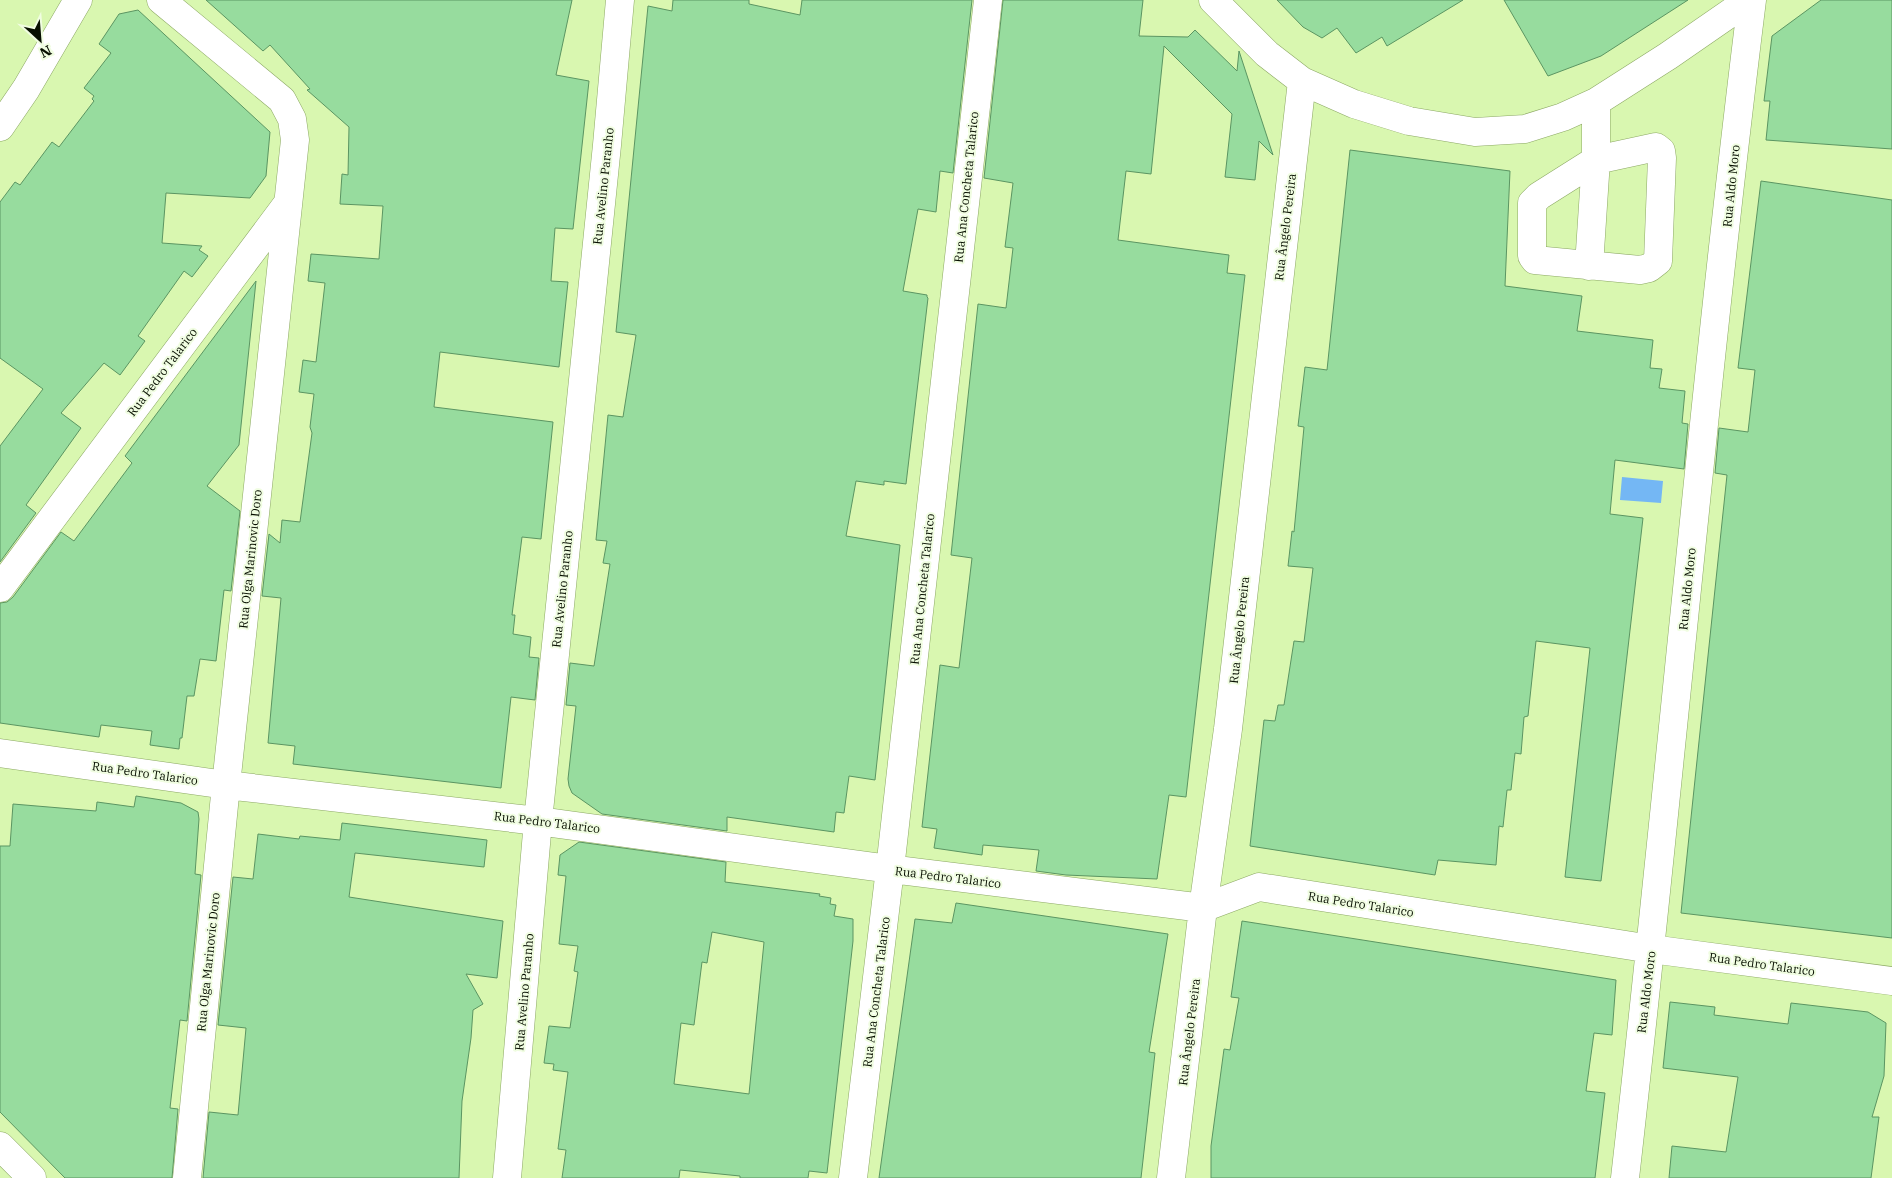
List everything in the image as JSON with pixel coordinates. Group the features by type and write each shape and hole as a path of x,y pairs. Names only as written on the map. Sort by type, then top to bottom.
{"street":[{"path":"0,127 26,90 78,0"},
{"name":"Rua Olga Marinovic Doro","path":"160,0 282,100 292,119 295,140 226,784 187,1178"},
{"name":"Rua Avelino Paranho","path":"507,1178 538,821 606,164 620,0"},
{"name":"Rua Ana Concheta Talarico","path":"853,1178 890,869 988,0"},
{"path":"1213,0 1267,54 1302,81 1354,104 1409,121 1475,132 1525,129 1563,117 1596,102 1751,0"},
{"name":"Rua Aldo Moro","path":"1624,1178 1651,949 1699,476 1751,0"},
{"name":"Rua Ângelo Pereira","path":"1171,1178 1228,729 1302,81"},
{"path":"1589,266 1596,160 1596,102"},
{"path":"1656,147 1661,151 1658,261 1649,268 1640,270 1589,266 1535,260 1532,256 1532,202 1596,160 1656,147"},
{"name":"Rua Pedro Talarico","path":"0,588 288,203"},
{"name":"Rua Pedro Talarico","path":"0,753 226,784 538,821 890,869 1204,908 1259,887 1651,949 1892,981"},
{"path":"0,1146 32,1178"}],"water":[{"path":"1622,477 1663,481 1661,503 1620,500"}],"building":[{"path":"206,0 572,0 556,75 589,81 573,229 555,228 551,281 568,282 559,367 440,352 434,407 553,422 541,539 522,537 512,615 515,615 513,634 531,637 529,657 539,658 535,700 511,697 501,788 293,764 295,746 268,743 281,598 262,596 269,534 280,543 282,520 300,522 312,433 310,427 314,394 299,392 303,360 316,362 325,283 308,281 311,254 379,259 383,206 340,204 342,174 348,175 349,127 307,90 310,89 270,45 263,51"},
{"path":"673,0 749,0 749,4 800,15 802,0 972,0 953,173 940,171 936,212 918,209 903,291 927,295 928,298 906,484 884,481 884,485 856,481 846,536 900,545 875,780 849,776 844,813 836,812 834,832 727,817 727,831 602,814 572,793 569,786 568,779 576,706 566,705 570,663 594,666 610,564 603,563 607,541 596,540 608,415 623,417 636,335 616,332 648,6 672,11"},
{"path":"1003,0 1143,0 1139,36 1188,37 1195,30 1237,71 1239,51 1273,155 1259,141 1255,180 1225,177 1232,114 1164,46 1151,174 1126,171 1118,240 1229,255 1227,273 1245,275 1186,797 1169,795 1157,879 1066,875 1036,871 1039,850 983,845 982,855 934,848 937,829 922,827 940,665 959,668 972,558 951,555 978,304 1006,308 1013,248 1005,247 1013,183 984,178"},
{"path":"1277,0 1463,0 1387,46 1382,37 1356,53 1337,28 1322,38 1303,27"},
{"path":"1504,0 1688,0 1601,56 1548,76"},
{"path":"1821,0 1892,0 1892,149 1766,140 1770,101 1764,101 1772,36"},
{"path":"138,10 270,132 266,176 250,198 166,193 162,243 202,246 199,250 208,256 192,277 184,271 138,336 145,341 120,375 104,363 61,413 81,428 26,505 36,513 0,562 0,446 43,389 0,358 0,202 15,182 20,185 52,142 59,147 94,101 92,99 94,96 84,88 111,53 99,44 119,14"},
{"path":"1350,150 1510,171 1505,286 1582,296 1577,331 1653,340 1650,368 1662,369 1659,388 1685,391 1682,423 1688,424 1684,469 1615,460 1610,514 1643,518 1601,881 1565,877 1590,648 1536,641 1528,716 1524,717 1521,754 1515,753 1511,790 1507,790 1503,827 1499,826 1496,865 1438,860 1435,875 1250,846 1264,720 1275,721 1278,705 1284,705 1294,641 1304,642 1313,568 1288,566 1292,531 1294,532 1304,427 1298,426 1305,367 1327,370"},
{"path":"1761,181 1892,200 1892,938 1681,913 1727,475 1715,473 1719,428 1748,432 1755,370 1738,368"},
{"path":"256,281 239,445 207,486 240,511 231,591 224,590 216,661 200,659 194,696 187,696 179,749 150,745 152,731 101,725 99,737 0,723 0,603 7,602 13,597 61,532 74,541 132,463 125,456"},
{"path":"136,796 181,803 198,812 199,819 195,874 201,875 187,1021 180,1020 170,1108 178,1109 172,1178 65,1178 0,1112 0,846 10,846 13,804 96,811 97,802 134,807"},
{"path":"342,823 487,840 484,867 355,853 349,897 503,921 497,978 466,974 483,1004 473,1010 462,1101 459,1178 203,1178 209,1112 238,1115 246,1028 218,1025 233,877 253,879 258,834 299,839 300,836 340,840"},
{"path":"579,842 726,862 725,882 820,894 819,896 831,898 830,904 836,905 834,916 853,919 853,941 827,1173 809,1171 808,1178 740,1178 740,1176 680,1170 679,1178 562,1178 566,1150 558,1149 568,1072 553,1070 554,1064 544,1063 549,1026 570,1028 578,972 574,971 578,946 559,944 566,876 558,875 560,855","holes":["712,932 764,942 749,1094 674,1084 681,1023 694,1025 702,962 707,963"]},
{"path":"956,903 1168,934 1149,1052 1155,1053 1141,1178 879,1178 915,919 952,923"},
{"path":"1242,921 1616,980 1612,1035 1594,1033 1586,1091 1605,1093 1595,1178 1211,1178 1211,1146 1224,1049 1230,1050 1239,998 1231,997"},
{"path":"1670,1002 1715,1007 1714,1015 1788,1024 1791,1003 1868,1012 1886,1023 1884,1076 1872,1117 1879,1117 1871,1178 1669,1178 1672,1146 1726,1152 1738,1077 1663,1068"}]}
